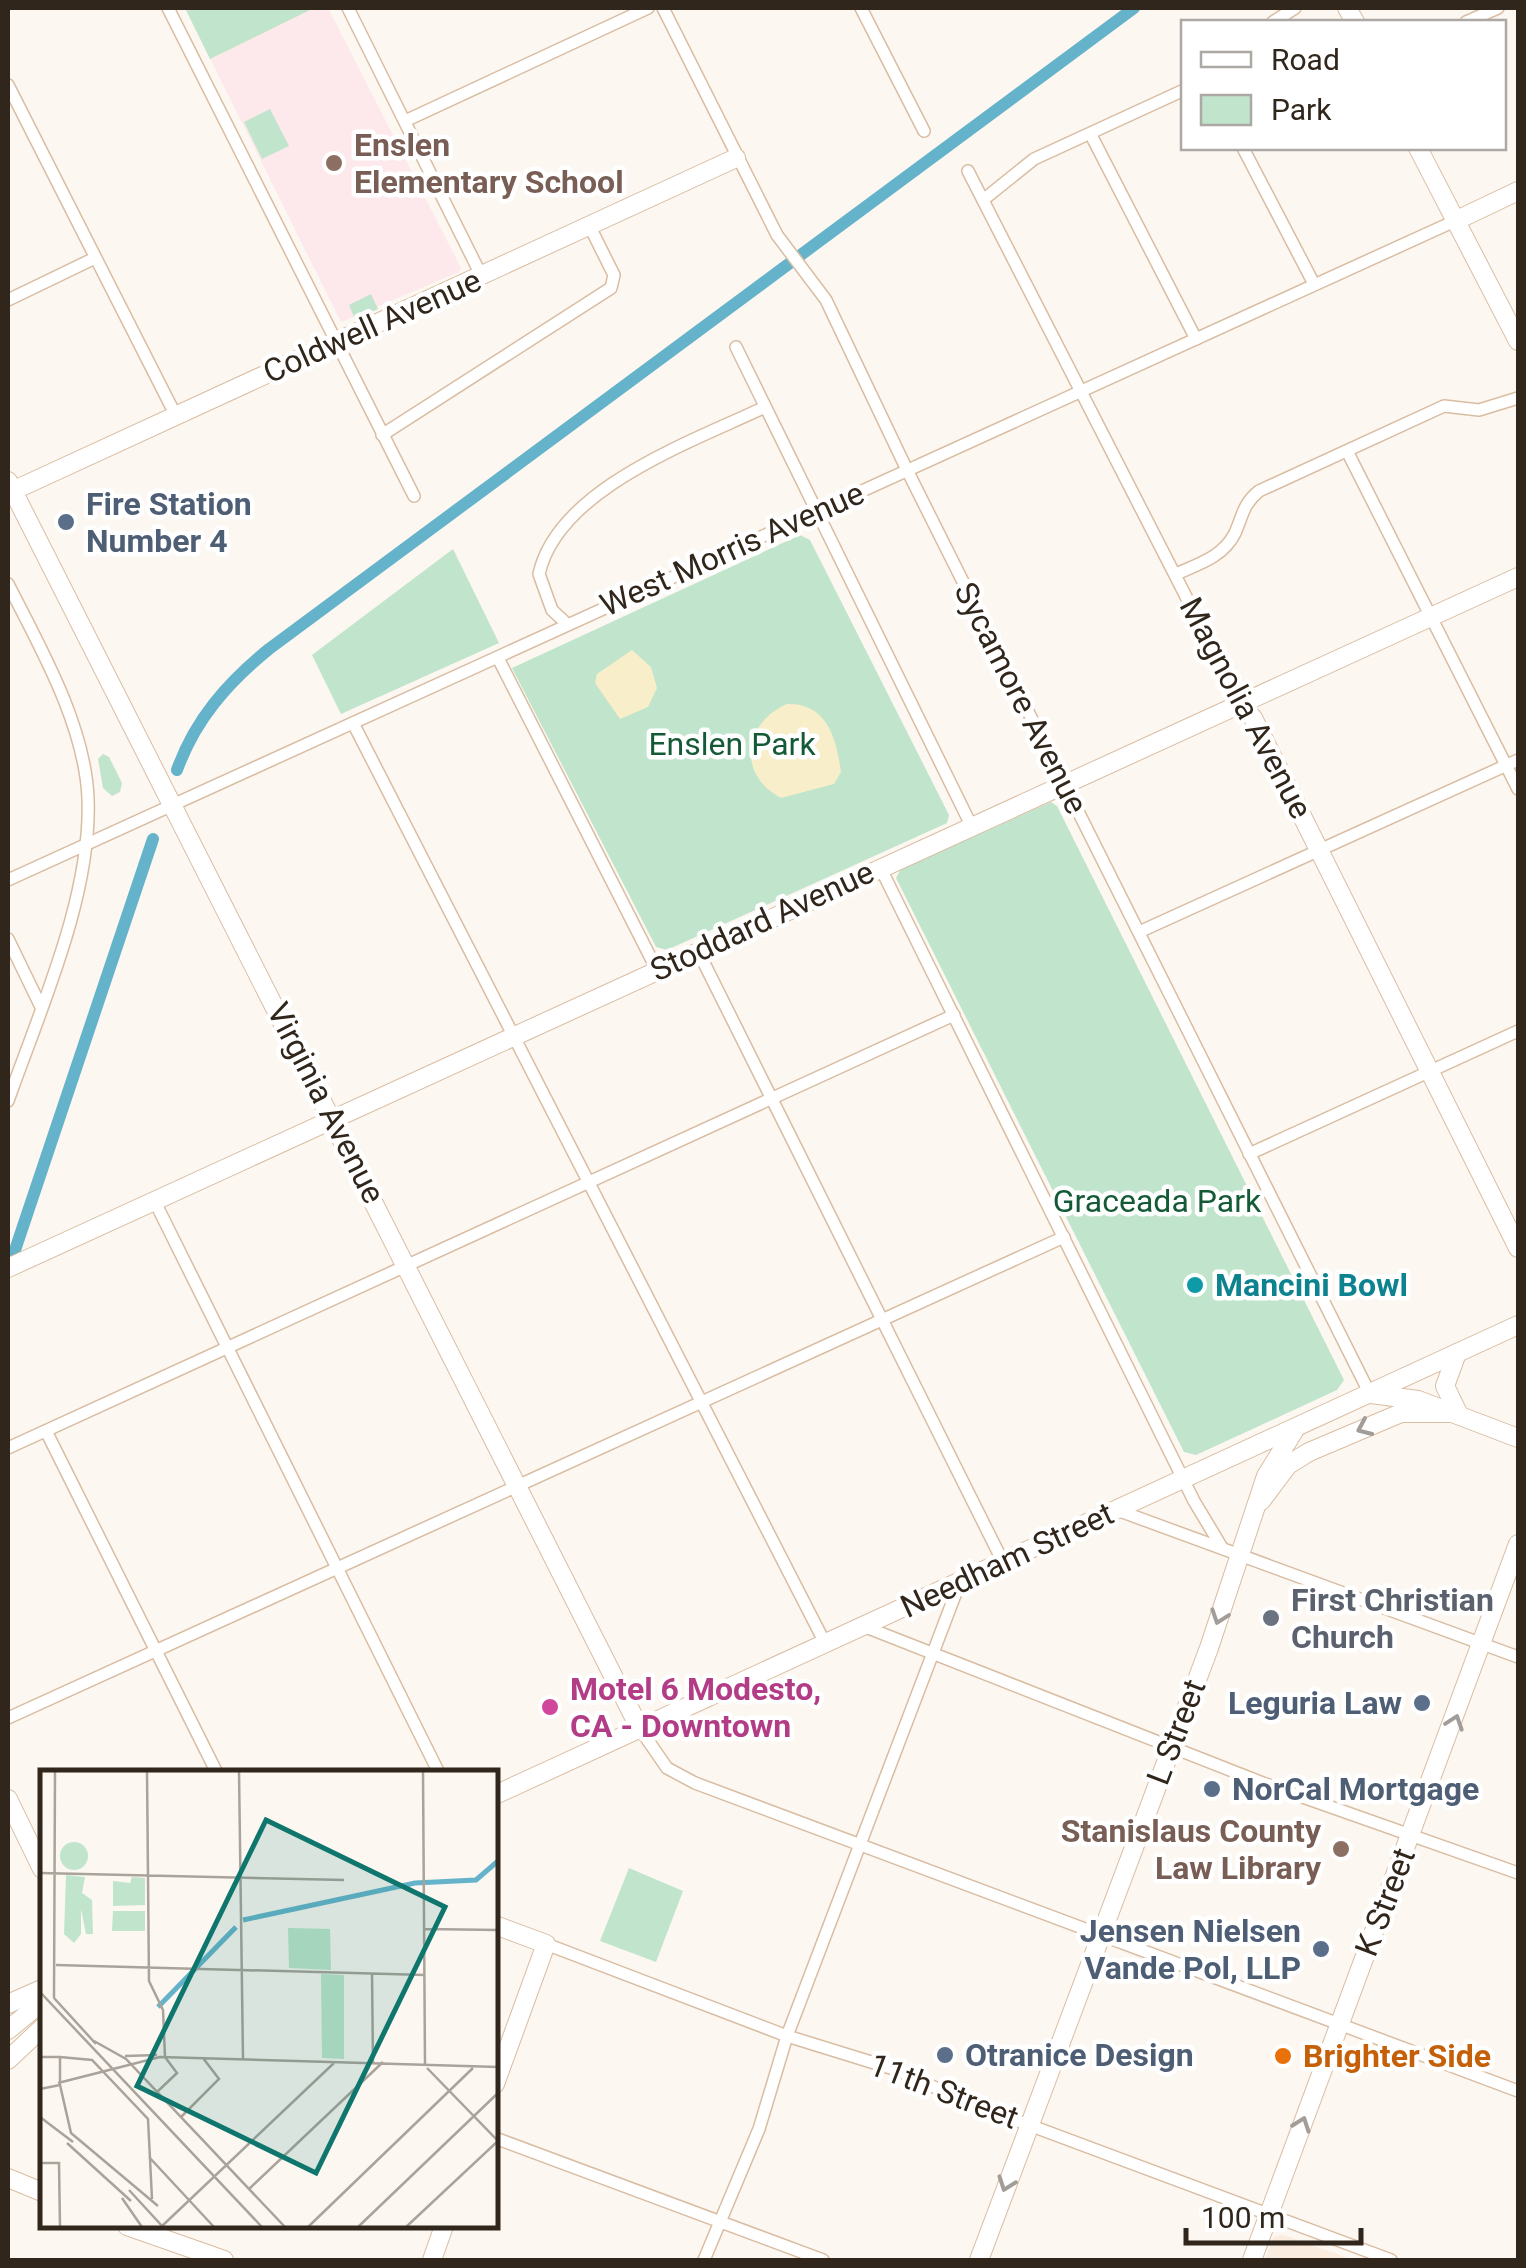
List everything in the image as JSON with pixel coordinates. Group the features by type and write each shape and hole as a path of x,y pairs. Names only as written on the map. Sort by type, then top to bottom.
{"street":[{"path":"168,8 414,496"},
{"path":"348,8 482,277"},
{"path":"405,121 648,8"},
{"name":"Sycamore Avenue","path":"663,8 736,158 787,250 826,300 907,470 1370,1394"},
{"path":"861,8 924,132"},
{"path":"1471,20 1498,8"},
{"path":"8,85 175,414"},
{"path":"984,200 1034,160 1181,91"},
{"path":"1091,135 1196,339"},
{"path":"1243,150 1314,284"},
{"path":"1419,150 1518,342"},
{"name":"Coldwell Avenue","path":"9,488 482,277 736,158"},
{"name":"Magnolia Avenue","path":"968,171 1079,393 1242,704 1253,718 1518,1248"},
{"path":"1457,220 1518,190"},
{"name":"West Morris Avenue","path":"8,880 1457,220"},
{"path":"382,435 607,292 614,275 590,227"},
{"path":"8,300 95,258"},
{"path":"736,346 814,512 971,825"},
{"path":"1176,574 1208,560 1228,544 1251,498 1444,406 1480,410 1518,398"},
{"path":"567,624 552,610 539,574 553,542 584,508 625,474 765,407"},
{"path":"1347,451 1430,617 1513,762 1518,789"},
{"name":"Virginia Avenue","path":"9,488 334,1119 640,1728"},
{"name":"Stoddard Avenue","path":"8,1268 1518,576"},
{"path":"8,584 66,706 88,796 75,907 8,1101"},
{"path":"498,658 658,970"},
{"path":"353,724 825,1643"},
{"path":"1140,932 1513,762"},
{"path":"880,867 1184,1480 1221,1546"},
{"path":"8,939 41,1007"},
{"path":"698,951 1003,1562"},
{"path":"8,1448 954,1015"},
{"path":"1249,1154 1518,1031"},
{"path":"155,1202 438,1770"},
{"path":"8,1718 1064,1237"},
{"name":"Needham Street","path":"498,1793 1295,1431 1518,1325"},
{"path":"1458,1353 1445,1386 1458,1413"},
{"path":"1370,1394 1418,1400 1518,1438"},
{"path":"1256,1505 1272,1492 1288,1465 1310,1452 1401,1413 1458,1413"},
{"path":"46,1431 216,1770"},
{"name":"L Street","path":"979,2260 1241,1556 1266,1476 1295,1431"},
{"path":"1117,1510 1518,1657"},
{"name":"K Street","path":"1252,2260 1518,1544"},
{"path":"704,2260 759,2129 787,2036 960,1582"},
{"path":"863,1626 1170,1746 1518,1873"},
{"path":"640,1728 658,1758 680,1776 1518,2091"},
{"path":"8,1799 40,1865"},
{"name":"11th Street","path":"498,1926 787,2036 897,2070 1028,2124 1391,2260"},
{"path":"498,2076 546,1944"},
{"path":"8,2004 40,1989"},
{"path":"8,2030 40,2004"},
{"path":"8,2062 40,2030"},
{"path":"8,2062 40,2039"},
{"path":"498,2139 823,2260"},
{"path":"8,2178 40,2191"},
{"path":"138,2228 167,2233 224,2260"},
{"path":"432,2260 443,2228"}],"shaded area":[{"name":"Enslen Elementary School","path":"185,8 328,8 461,268 459,272 341,322"},
{"path":"1282,2235 1353,2260 1265,2260 1273,2238"}],"green space":[{"path":"185,8 314,8 210,59"},
{"path":"270,109 289,146 262,159 244,122"},
{"path":"371,294 378,309 355,319 349,305"},
{"name":"Enslen Park","path":"800,535 810,540 949,815 947,823 667,950 656,947 512,668"},
{"path":"453,549 499,643 341,714 312,655"},
{"path":"103,754 109,757 122,783 120,792 112,796 103,788 98,759"},
{"name":"Graceada Park","path":"1051,802 1057,806 1344,1380 1337,1390 1196,1455 1184,1452 896,878 901,869"},
{"path":"629,1868 683,1891 656,1962 600,1941"}],"sand":[{"path":"632,650 651,667 657,688 648,707 620,719 595,683 597,674"},
{"path":"787,704 801,705 821,716 833,736 841,772 834,784 781,798 757,776 751,750 761,723"}],"waterway":[{"path":"177,770 193,735 214,704 269,649 1134,8"},
{"path":"9,1268 153,839"}],"place":[{"name":"Enslen Elementary School","path":"334,163"},
{"name":"Fire Station Number 4","path":"66,522"},
{"name":"Mancini Bowl","path":"1195,1285"},
{"name":"First Christian Church","path":"1271,1618"},
{"name":"Leguria Law","path":"1422,1703"},
{"name":"Motel 6 Modesto, CA - Downtown","path":"550,1707"},
{"name":"NorCal Mortgage","path":"1212,1789"},
{"name":"Stanislaus County Law Library","path":"1341,1849"},
{"name":"Jensen Nielsen Vande Pol, LLP","path":"1321,1949"},
{"name":"Otranice Design","path":"945,2055"},
{"name":"Brighter Side","path":"1283,2056"}]}
